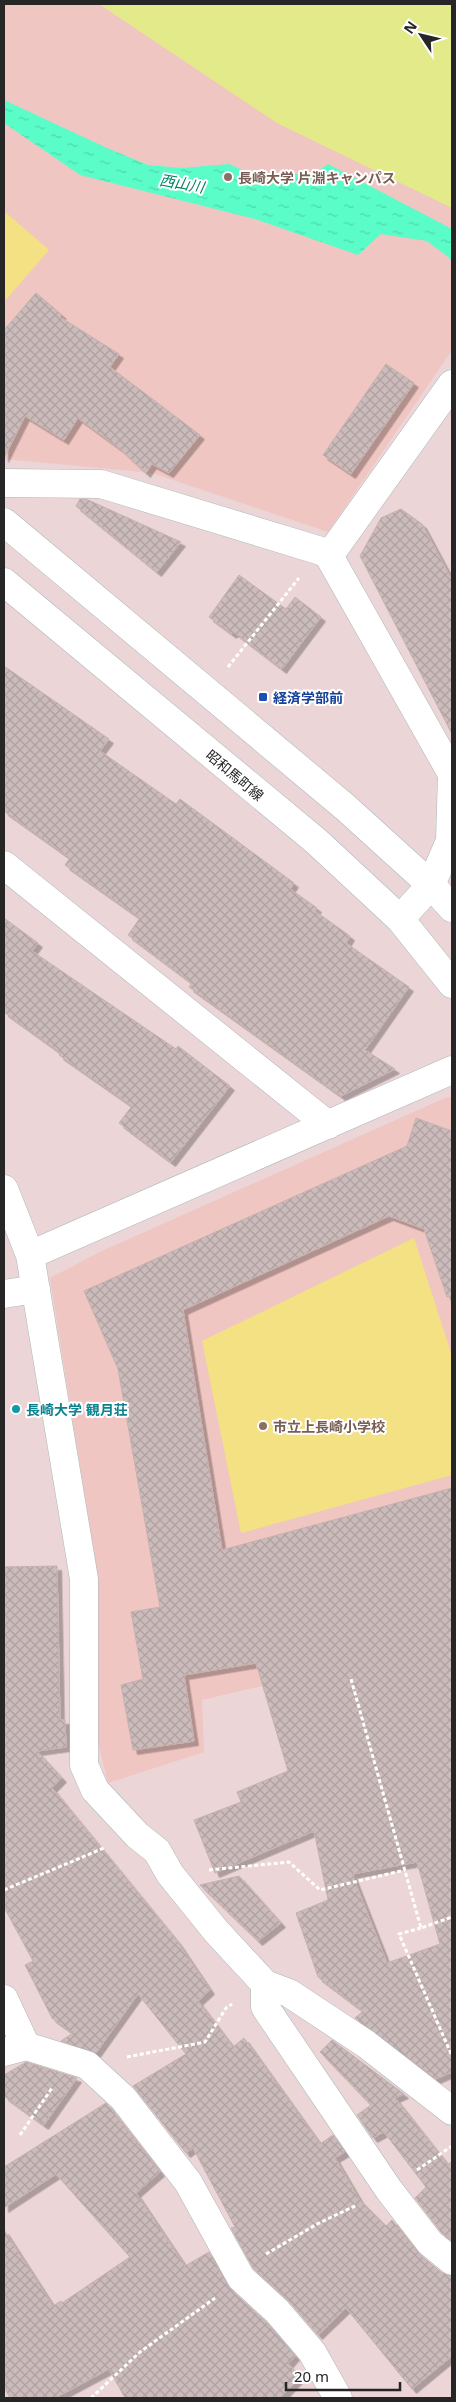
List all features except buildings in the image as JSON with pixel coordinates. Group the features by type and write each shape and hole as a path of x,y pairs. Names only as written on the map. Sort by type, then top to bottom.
{"street":[{"path":"325,554 452,384"},
{"path":"4,483 101,484 325,554 452,774 450,841 431,885 400,919"},
{"path":"4,522 345,807 431,885 452,908"},
{"name":"昭和馬町線","path":"4,582 316,841 400,919 452,984"},
{"path":"4,865 328,1125"},
{"path":"30,1255 452,1070"},
{"path":"4,1189 30,1255 84,1579 84,1765 95,1790 137,1835 157,1851 170,1874 216,1931 265,1984 289,1993 366,2044 452,2112"},
{"path":"4,1294 36,1289"},
{"path":"265,1984 265,2007 389,2190 430,2243 452,2261"},
{"path":"4,1999 15,2049 80,2062 124,2098 188,2182 241,2278 276,2311 312,2352 338,2398"}],"path":[{"path":"208,692 325,554"},
{"path":"351,1679 421,1928"},
{"path":"4,1890 137,1835"},
{"path":"252,1865 289,1862 320,1890 405,1870"},
{"path":"452,1917 399,1934 452,2056"},
{"path":"20,2135 80,2062 205,2042 226,2008 265,1984"},
{"path":"237,2270 316,2224 389,2190 452,2146"},
{"path":"91,2398 140,2352 198,2311"}],"shaded area":[{"name":"長崎大学 片淵キャンパス","path":"4,4 452,4 452,350 328,532 152,473 4,459"},
{"path":"99,4 452,4 452,208 277,123"},
{"path":"4,211 49,250 4,302"},
{"name":"市立上長崎小学校","path":"452,1097 452,1641 202,1700 204,1752 108,1783 96,1734 97,1574 50,1278 102,1251 445,1098"},
{"path":"414,1238 452,1356 452,1475 241,1533 202,1341"}],"water":[{"name":"西山川","path":"4,100 148,165 182,168 229,164 251,174 314,174 328,164 452,229 452,260 427,241 381,234 358,255 255,219 80,175 4,123"}],"place":[{"name":"長崎大学 片淵キャンパス","path":"228,177"},
{"name":"経済学部前","path":"263,697"},
{"name":"長崎大学 観月荘","path":"16,1409"},
{"name":"市立上長崎小学校","path":"263,1426"}]}
